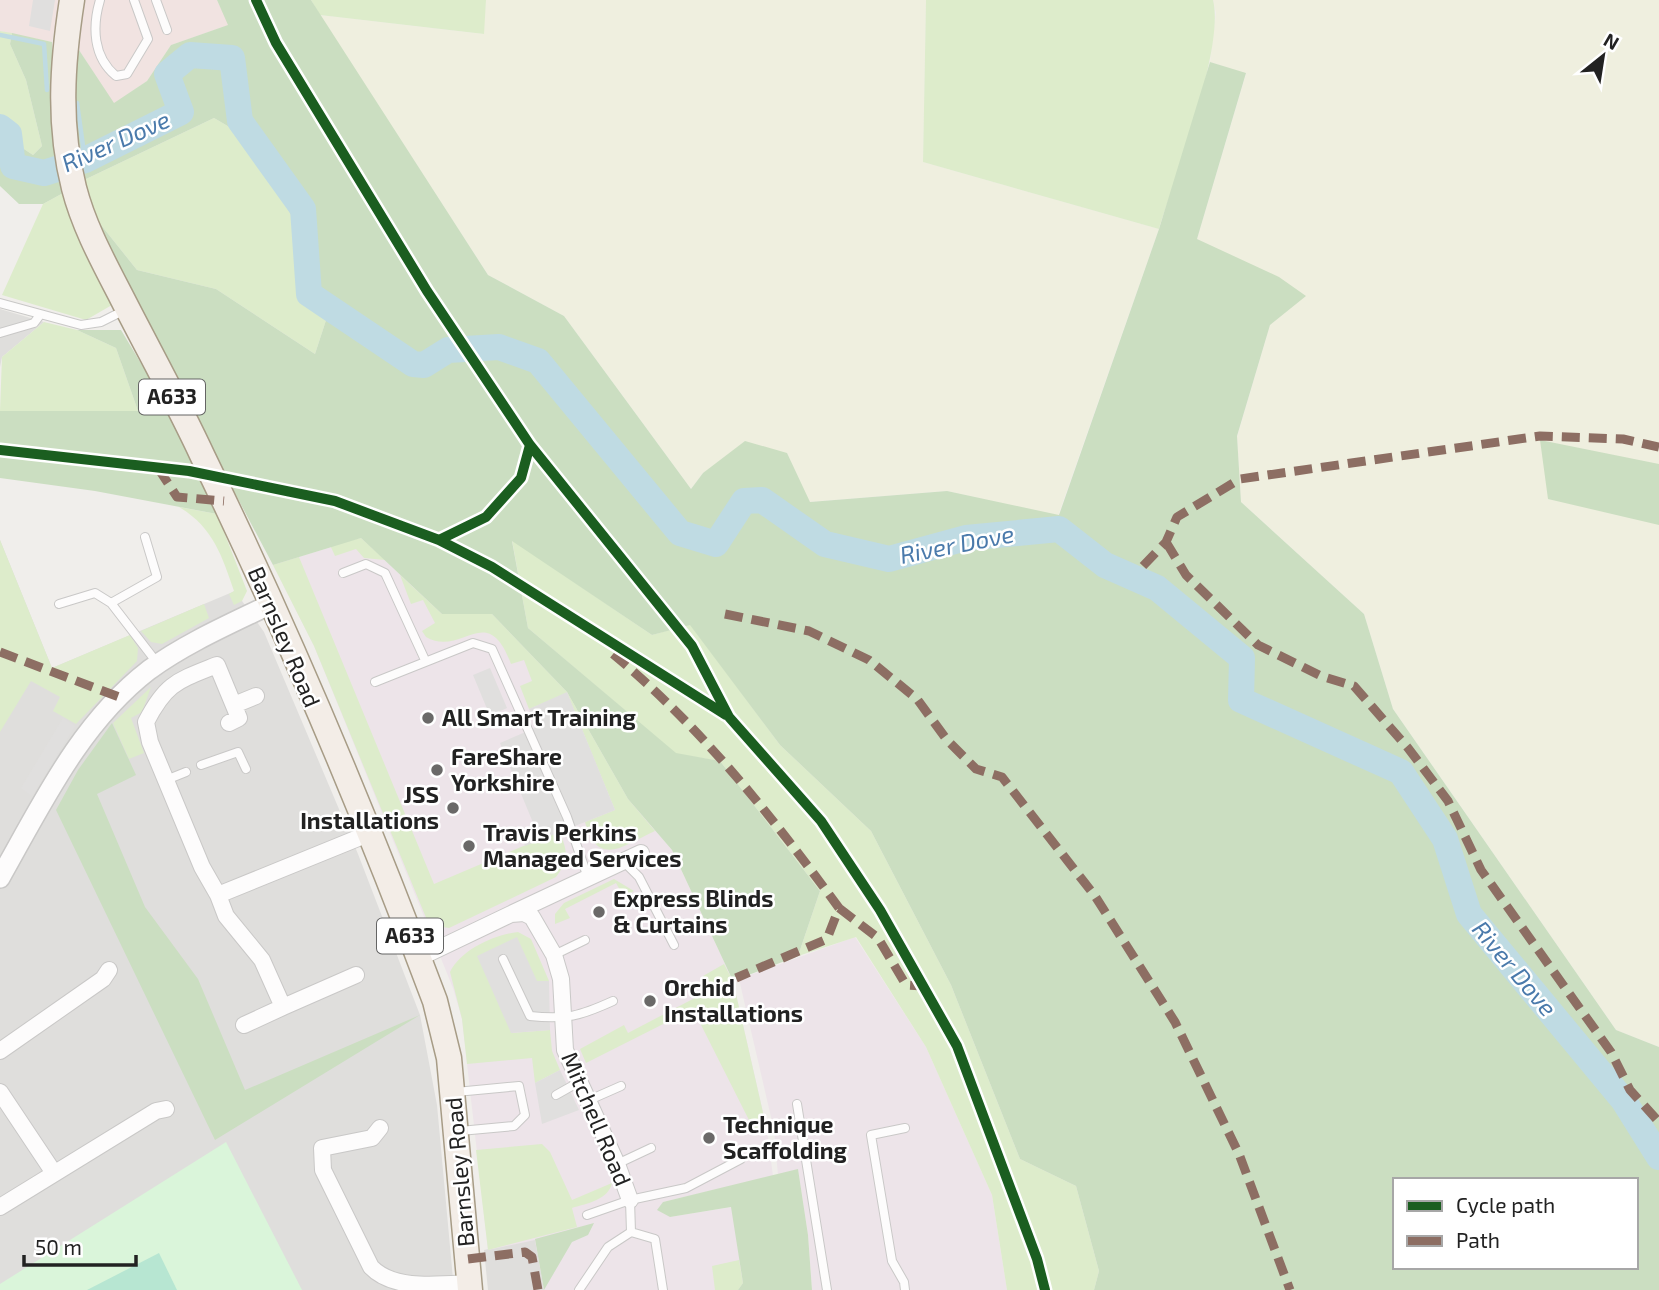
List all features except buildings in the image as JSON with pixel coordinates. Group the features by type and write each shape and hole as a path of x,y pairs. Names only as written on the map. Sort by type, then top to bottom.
{"main road":[{"name":"Barnsley Road","path":"72,0 63,55 65,145 75,191 102,258 202,455 271,604 419,958 443,1030 453,1092 470,1287"}],"street":[{"path":"3,868 82,740 118,697 158,664 271,604"},
{"path":"229,723 239,718 217,665 179,680 159,695 146,722 166,780 202,867 226,916 262,960 283,1007"},
{"path":"234,705 256,696"},
{"path":"218,895 368,834"},
{"path":"419,958 641,853"},
{"name":"Mitchell Road","path":"511,914 524,913 532,917 554,955 561,979 565,1050 617,1164 630,1200"},
{"path":"0,1051 103,979 109,970"},
{"path":"244,1025 356,975"},
{"path":"0,1092 54,1173"},
{"path":"0,1207 156,1111 166,1109"},
{"path":"380,1128 372,1138 322,1147 323,1170 371,1267 380,1280 398,1288 470,1287"}],"lane":[{"path":"100,0 95,19 95,39 106,67 116,76 127,74 149,39 134,0"},
{"path":"156,0 167,30"},
{"path":"0,303 81,325 101,322 128,309"},
{"path":"0,333 34,323 40,315"},
{"path":"111,603 157,577 145,537"},
{"path":"343,573 366,564 386,573 425,660"},
{"path":"59,604 95,593 111,603 158,664"},
{"path":"374,682 473,643 492,649 567,817 588,878"},
{"path":"201,765 238,751 246,769"},
{"path":"166,780 186,772"},
{"path":"623,861 639,877 674,945"},
{"path":"554,955 585,940"},
{"path":"503,959 530,1016 562,1019 580,1016 612,1001"},
{"path":"556,1095 579,1082"},
{"path":"453,1092 519,1086 523,1104 524,1115 514,1126 457,1132"},
{"path":"587,1101 621,1086"},
{"path":"797,1104 827,1290"},
{"path":"905,1128 871,1135 892,1261 904,1282 905,1290"},
{"path":"617,1164 651,1148"},
{"path":"587,1215 630,1200 686,1188 741,1159"},
{"path":"630,1200 631,1231"},
{"path":"579,1290 608,1247 631,1231"},
{"path":"631,1231 655,1239 663,1290"}],"shaded area":[{"path":"0,0 60,0 52,42 0,31"},
{"path":"33,0 55,0 50,31 29,26"},
{"path":"84,0 217,0 229,25 171,45 147,81 114,104 75,44"},
{"path":"0,309 44,322 2,357 0,367"},
{"path":"361,538 442,614 492,614 628,799 672,850 733,981 767,1130 773,1176 663,1202 670,1217 732,1207 743,1283 738,1290 544,1290 535,1240 488,1250 462,1019 453,988 314,646 273,565"},
{"path":"0,540 52,668 235,591 264,632 358,854 420,1015 437,1105 454,1290 0,1290"},
{"path":"490,668 507,708 490,716 473,675"},
{"path":"567,692 615,810 525,846 521,832 534,825 500,743 537,727 529,709"},
{"path":"63,718 75,726 32,796 21,788"},
{"path":"517,937 537,981 549,981 550,1030 511,1033 477,956"},
{"path":"855,937 926,1047 992,1195 1007,1290 812,1290 808,1235 798,1170 778,1175 774,1130 739,979"},
{"path":"560,1070 579,1110 542,1124 535,1083"},
{"path":"535,1239 544,1290 488,1290 484,1250"}],"green space":[{"path":"217,0 311,0 488,275 564,316 691,489 703,473 745,441 787,453 810,502 947,491 1059,515 1159,229 1210,62 1246,73 1197,239 1279,277 1306,296 1270,325 1237,436 1241,502 1364,614 1393,709 1616,1030 1659,1047 1659,1290 1094,1290 1099,1271 1076,1186 1020,1159 951,985 871,831 780,745 690,625 652,635 512,541 528,628 676,753 720,761 820,891 798,956 733,981 672,850 628,799 567,692 492,614 442,614 361,538 273,565 147,327 97,220 137,270 216,289 315,354 329,311 300,288 291,215 243,135 214,118 84,180 72,94 75,44 114,103 147,81 171,45 228,25"},
{"path":"311,0 486,0 484,34 320,15"},
{"path":"486,0 926,0 923,162 1159,229 1058,516 947,491 809,502 787,453 703,473 691,489 564,316 488,275 320,15 483,34"},
{"path":"926,0 1213,0 1215,21 1205,79 1159,229 923,162"},
{"path":"1213,0 1659,0 1659,1047 1616,1030 1393,709 1364,614 1241,502 1237,437 1270,325 1305,296 1197,239 1246,74 1210,62 1216,13"},
{"path":"0,31 12,33 10,44 26,80 42,146 33,155 0,133"},
{"path":"12,33 52,42 53,114 65,192 43,204 19,204 0,186 0,133 33,155 42,146 26,80 10,44"},
{"path":"214,118 243,135 291,215 300,288 329,311 315,354 216,289 137,270 97,220 84,180"},
{"path":"65,192 112,305 86,320 2,295 43,204"},
{"path":"44,322 77,330 116,348 138,411 0,411 2,357"},
{"path":"77,330 121,330 169,410 217,514 95,491 0,478 0,411 138,411 116,348"},
{"path":"1540,440 1659,464 1659,525 1548,499"},
{"path":"179,507 217,514 247,591 242,601 234,605 229,594 234,591 215,543 191,515"},
{"path":"361,538 385,560 364,558 356,549 335,556 330,545"},
{"path":"0,540 52,668 130,635 138,648 137,661 76,724 53,711 60,697 31,681 0,732"},
{"path":"512,540 652,635 690,624 780,745 871,831 951,985 1020,1159 1076,1186 1099,1271 1094,1290 1007,1290 992,1195 926,1047 856,937 798,956 820,891 720,761 676,754 528,628"},
{"path":"299,557 434,884 559,831 566,855 556,877 449,928 436,926 427,920 314,646 273,565"},
{"path":"400,575 442,614 492,614 567,692 628,799 655,831 623,847 605,849 597,845 585,822 615,810 567,693 529,709 520,686 532,681 524,660 511,664 502,645 493,635 483,632 439,642 426,637 422,631 435,623 423,600 411,604"},
{"path":"204,604 209,618 162,644 151,642 141,631"},
{"path":"151,687 142,712 131,718 144,753 129,759 113,723"},
{"path":"112,723 136,775 97,794 145,907 198,979 245,1090 420,1015 215,1140 56,810 78,770"},
{"path":"614,879 634,891 624,897 616,883 565,909 570,918 555,924 555,914 564,903"},
{"path":"518,932 531,939 549,981 538,981 511,1033 550,1030 552,1051 560,1070 535,1083 532,1058 467,1064 462,1019 450,972 470,950 498,936"},
{"path":"724,964 733,981 767,1130 756,1134 693,1009 586,1063 580,1049 624,1025 628,1033 710,990 703,976"},
{"path":"226,1142 302,1290 0,1290 0,1284"},
{"path":"542,1144 550,1152 572,1200 612,1183 610,1189 596,1200 572,1208 577,1227 488,1250 476,1150"},
{"path":"798,1169 808,1235 812,1290 738,1290 743,1283 731,1207 670,1217 657,1210 663,1202"},
{"path":"594,1223 588,1235 572,1242 544,1290 535,1239"},
{"path":"159,1253 177,1290 87,1290"},
{"path":"739,1260 743,1283 738,1290 715,1290 712,1266"}],"waterway":[{"path":"0,35 44,44 47,90"},
{"name":"River Dove","path":"0,127 9,134 13,166 44,173 85,160 181,112 167,74 190,55 232,58 240,121 303,209 309,294 413,364 424,365 448,350 499,347 538,361 680,533 716,544 744,501 762,500 825,544 889,559 966,538 1059,529 1105,565 1157,588 1242,658 1241,700 1401,772 1445,839 1469,914 1624,1101 1659,1157"},
{"path":"77,103 85,160"}],"marked path":[{"path":"1143,566 1166,542 1177,517 1240,479 1540,436 1623,439 1659,447"},
{"path":"158,468 177,497 224,501"},
{"path":"1166,542 1186,575 1258,645 1321,676 1354,686 1408,748 1448,801 1481,870 1611,1052 1630,1090 1659,1122"},
{"path":"725,614 809,631 869,660 917,699 947,740 976,769 1002,777 1095,896 1175,1022 1239,1154 1290,1290"},
{"path":"0,652 119,697"},
{"path":"613,654 706,742 761,806 839,908 827,939 736,978"},
{"path":"839,908 878,938 906,985 923,986"},
{"path":"468,1259 525,1252 532,1257 538,1290"}],"cycle path":[{"path":"256,0 276,43 427,291 530,445 692,646 729,717 821,821 880,910 957,1046 1037,1259 1045,1290"},
{"path":"439,540 486,517 521,478 530,445"},
{"path":"0,450 189,471 335,501 439,540 492,567 726,715"}],"place":[{"name":"All Smart Training","path":"428,718"},
{"name":"FareShare Yorkshire","path":"437,770"},
{"name":"JSS Installations","path":"453,808"},
{"name":"Travis Perkins Managed Services","path":"469,846"},
{"name":"Express Blinds & Curtains","path":"599,912"},
{"name":"Orchid Installations","path":"650,1001"},
{"name":"Technique Scaffolding","path":"709,1138"}]}
